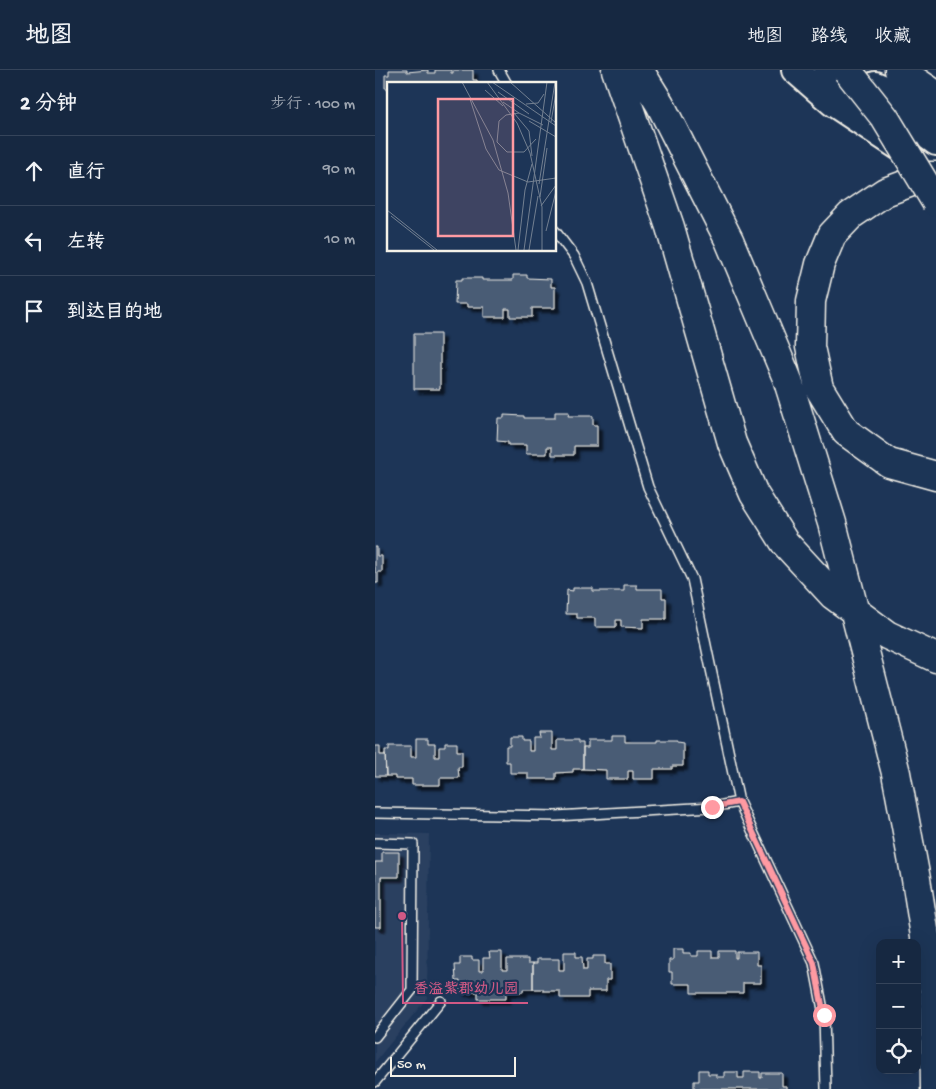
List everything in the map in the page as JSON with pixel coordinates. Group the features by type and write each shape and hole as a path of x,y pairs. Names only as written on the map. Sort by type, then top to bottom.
{"highway":[{"path":"616,70 670,227 733,443 754,494 785,543 833,595 887,634 936,658"},
{"path":"639,70 660,104 729,240 787,378 832,523 896,773 916,879 935,997 935,1089"},
{"path":"847,70 885,118 936,202"},
{"path":"899,70 936,95"},
{"path":"936,176 928,176 885,192 851,215 832,235 820,264 811,301 809,347 819,388 846,432 889,462 936,476"}],"main road":[{"path":"795,70 833,103 936,172"},
{"path":"828,70 936,142"},
{"path":"843,70 918,104 936,117"}],"lane":[{"path":"499,70 506,82"},
{"path":"556,232 574,256 587,283 649,486 692,579 739,802 814,963 824,1015 826,1089"},
{"path":"375,813 556,816 712,807 739,802"},
{"path":"375,843 413,844 413,854 412,990 375,1037"},
{"path":"375,1082 441,1001"}],"shaded area":[{"path":"375,833 429,834 427,998 375,1062"}],"building":[{"path":"389,70 407,70 407,72 428,70 428,73 435,73 435,70 451,70 451,73 453,73 453,70 473,70 473,80 477,80 477,82 387,82 387,88 385,88 385,75 389,75"},
{"path":"513,275 527,275 527,278 551,279 551,287 555,287 555,308 532,308 532,317 510,317 510,309 505,309 505,317 484,317 484,307 467,307 467,304 455,304 456,280 462,280 462,278 482,278 482,280 513,280"},
{"path":"414,334 440,334 440,389 414,389"},
{"path":"555,412 569,412 568,416 593,416 593,425 597,425 597,446 574,446 574,455 552,455 552,447 547,447 547,454 526,454 526,445 508,445 508,442 497,441 498,418 504,418 504,415 524,416 524,418 555,418"},
{"path":"375,547 377,547 377,556 382,556 382,572 378,572 378,583 375,583"},
{"path":"624,585 637,585 637,589 662,589 662,598 666,598 666,619 643,619 643,628 621,627 621,620 616,620 616,627 595,627 595,618 577,618 577,614 566,614 567,590 573,591 573,588 593,588 593,591 624,591"},
{"path":"539,733 552,733 552,750 557,750 557,740 578,740 578,743 583,743 583,769 573,769 573,772 556,773 556,779 528,779 528,773 510,773 510,762 506,762 506,746 510,746 510,737 522,737 522,741 529,741 529,751 533,751 533,738 540,738"},
{"path":"612,736 625,736 625,742 677,740 677,742 683,743 683,766 672,766 672,769 654,769 654,779 633,779 633,771 628,771 628,779 606,779 606,770 583,769 583,748 588,748 588,740 612,740"},
{"path":"416,739 428,739 428,744 435,744 435,757 439,757 439,747 445,747 445,743 457,743 457,751 462,751 462,767 458,767 459,778 440,778 440,785 412,785 412,779 395,779 395,776 386,776 385,750 389,750 389,746 411,746 411,757 416,757"},
{"path":"375,746 380,746 380,755 385,755 386,776 375,776"},
{"path":"382,852 399,852 399,877 381,877 381,927 375,927 375,862 382,862"},
{"path":"673,949 683,949 683,953 691,953 691,956 698,956 698,951 712,951 712,957 719,957 719,951 735,951 735,958 737,958 737,952 757,952 757,965 761,965 761,983 743,983 743,993 691,993 691,984 672,984 669,960 673,960"},
{"path":"489,952 502,952 502,970 507,970 507,959 528,959 528,963 533,963 533,989 523,989 523,992 506,992 506,999 478,999 478,992 460,992 460,981 456,981 455,965 460,965 460,957 472,957 472,960 479,960 479,971 483,971 483,958 490,958"},
{"path":"564,952 576,952 576,957 582,957 583,970 587,970 587,959 593,959 593,956 605,956 605,964 610,964 610,980 606,980 606,991 588,991 588,998 560,998 560,991 533,989 533,963 537,963 537,959 559,959 559,970 564,970"},
{"path":"699,1070 708,1070 708,1074 716,1074 716,1077 724,1077 724,1072 738,1072 738,1078 744,1078 744,1072 760,1072 760,1078 762,1078 762,1073 782,1073 782,1086 786,1086 786,1089 694,1089 694,1081 699,1081"}],"place":[{"name":"香溢紫郡幼儿园","path":"402,916"}],"route":[{"path":"712,807 739,802 814,963 824,1015"}]}
